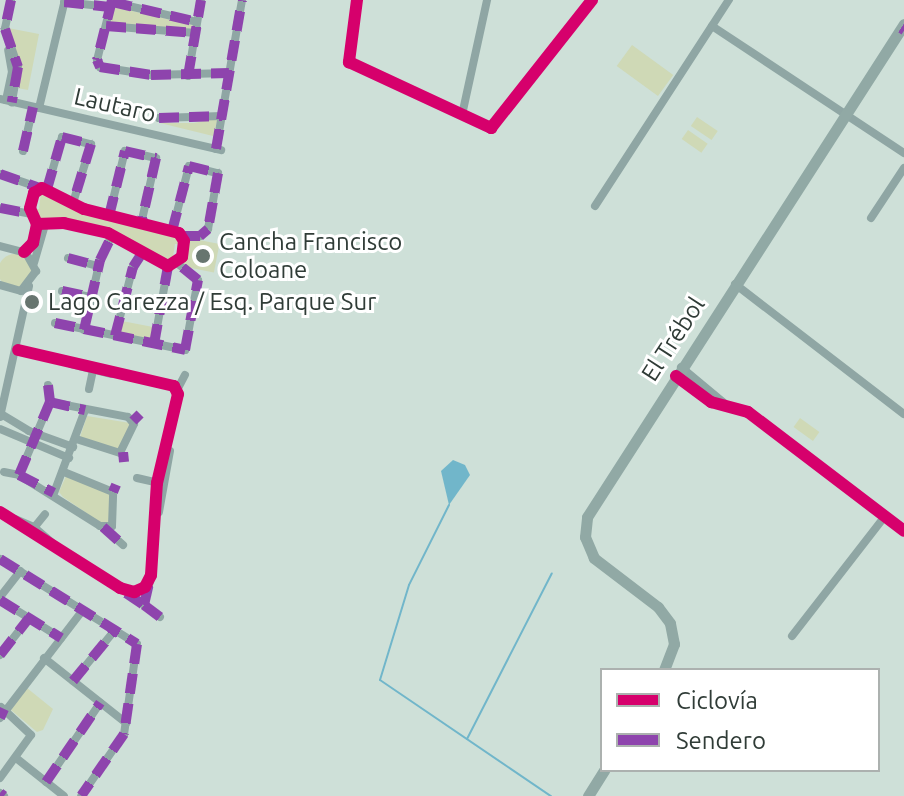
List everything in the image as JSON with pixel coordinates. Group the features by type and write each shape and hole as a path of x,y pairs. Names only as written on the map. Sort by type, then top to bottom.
{"main road":[{"name":"El Trébol","path":"665,668 674,644 670,623 658,607 598,562 585,528 591,509 903,27"},
{"path":"588,796 603,772"}],"street":[{"path":"6,101 18,67 6,39 3,22 11,0"},
{"path":"188,76 201,0"},
{"path":"159,118 222,116 242,0"},
{"path":"357,0 347,59 493,128 592,0"},
{"path":"462,115 487,0"},
{"path":"595,206 729,0"},
{"path":"23,151 65,1 91,9 98,2 111,3 197,22"},
{"path":"111,3 100,67 188,76 229,73"},
{"path":"106,26 196,33"},
{"path":"712,26 904,153"},
{"path":"0,31 12,67 6,101"},
{"name":"Lautaro","path":"6,101 218,150 222,116"},
{"path":"30,214 43,189 62,137 91,144 73,203"},
{"path":"109,216 125,151 156,158 141,224"},
{"path":"0,174 109,216 182,236 204,235 208,229 218,173 189,166 172,231"},
{"path":"871,218 904,168"},
{"path":"0,208 30,214 41,224 64,223 112,235 198,280 185,350 55,323"},
{"path":"0,256 32,246 41,224"},
{"path":"41,224 26,316 1,415 69,458"},
{"path":"84,330 98,266 112,235"},
{"path":"154,344 182,236"},
{"path":"0,246 20,251 34,263"},
{"path":"115,336 133,267 142,253"},
{"path":"68,258 98,266"},
{"path":"735,284 904,414"},
{"path":"0,285 21,297 26,316"},
{"path":"15,292 29,286"},
{"path":"62,291 91,297"},
{"path":"18,350 176,388"},
{"path":"89,389 94,370"},
{"path":"678,372 707,400 748,412 904,531"},
{"path":"144,605 161,484 171,442 176,388 185,375"},
{"path":"19,475 50,402 48,385"},
{"path":"50,402 133,421"},
{"path":"54,493 85,410"},
{"path":"0,429 74,443 124,457 133,421 140,414"},
{"path":"4,472 19,475 54,493 123,545"},
{"path":"64,472 115,488 113,536"},
{"path":"137,478 161,484"},
{"path":"0,512 124,590 160,617"},
{"path":"32,530 45,514"},
{"path":"792,636 885,516"},
{"path":"103,527 114,524"},
{"path":"0,559 137,644 122,737 81,796"},
{"path":"20,571 0,599 61,638"},
{"path":"124,590 139,590 150,579"},
{"path":"0,778 31,735 1,711 83,610"},
{"path":"0,655 29,618"},
{"path":"73,681 115,630"},
{"path":"44,658 126,723"},
{"path":"46,782 100,703"},
{"path":"16,758 64,796"}],"green space":[{"path":"115,7 193,25 192,30 110,24"},
{"path":"8,28 39,34 28,90 17,88 21,69"},
{"path":"632,45 673,75 658,96 617,66"},
{"path":"697,117 718,131 712,140 691,126"},
{"path":"218,118 213,136 160,123 194,123"},
{"path":"688,130 708,144 701,153 682,139"},
{"path":"41,192 85,214 176,235 180,244 175,244 172,263 114,232 62,219 38,221 33,209 39,209"},
{"path":"189,238 219,244 214,272 183,266"},
{"path":"15,254 27,259 32,271 27,283 15,288 3,283 -1,268 3,259"},
{"path":"122,321 153,327 152,344 119,335"},
{"path":"87,416 130,423 120,451 80,437"},
{"path":"800,418 819,432 813,441 794,427"},
{"path":"66,476 112,492 113,519 104,525 63,497 59,492"},
{"path":"27,688 53,709 43,730 37,732 11,710"}],"water":[{"path":"453,460 465,465 470,475 449,505 441,471"}],"waterway":[{"path":"449,505 409,585 380,680 551,796"},
{"path":"467,739 552,573"}],"marked path":[{"path":"11,0 5,29 18,67 12,102"},
{"path":"112,0 97,60 100,67 151,75 229,73"},
{"path":"188,76 201,0"},
{"path":"216,149 242,0"},
{"path":"64,2 110,7"},
{"path":"112,2 197,22"},
{"path":"106,26 196,33"},
{"path":"23,151 33,107"},
{"path":"159,118 222,116"},
{"path":"47,189 62,137 91,144 73,203"},
{"path":"109,216 125,151 156,158 141,224"},
{"path":"172,231 189,166 218,173 208,229 200,236 182,236"},
{"path":"0,174 40,188"},
{"path":"0,208 30,214"},
{"path":"84,330 100,260 112,235"},
{"path":"115,336 133,267 142,253"},
{"path":"68,258 98,266"},
{"path":"55,323 185,350 198,280 178,264"},
{"path":"154,344 168,266"},
{"path":"62,291 91,297"},
{"path":"48,385 50,402"},
{"path":"50,402 85,410"},
{"path":"19,475 50,402"},
{"path":"133,421 140,414"},
{"path":"123,452 124,462"},
{"path":"19,475 54,493"},
{"path":"113,492 116,485"},
{"path":"103,527 123,545"},
{"path":"0,559 137,644 124,734 81,796"},
{"path":"126,593 144,605 150,580"},
{"path":"0,600 61,638"},
{"path":"144,605 160,617"},
{"path":"0,655 29,618"},
{"path":"73,681 115,630"},
{"path":"46,782 100,703"},
{"path":"0,718 4,709"},
{"path":"0,793 4,796"}],"cycle path":[{"path":"357,0 349,62 491,128 592,0"},
{"path":"24,252 33,243 37,224 30,208 34,193 42,188 84,209 179,233 184,241 182,257 168,266 108,233 64,223 37,224"},
{"path":"0,512 120,588 134,592 145,587 151,575 157,483 178,394 174,386 18,350"},
{"path":"676,376 711,402 748,412 904,531"}],"place":[{"name":"Cancha Francisco Coloane","path":"203,256"},
{"name":"Lago Carezza / Esq. Parque Sur","path":"32,302"}]}
